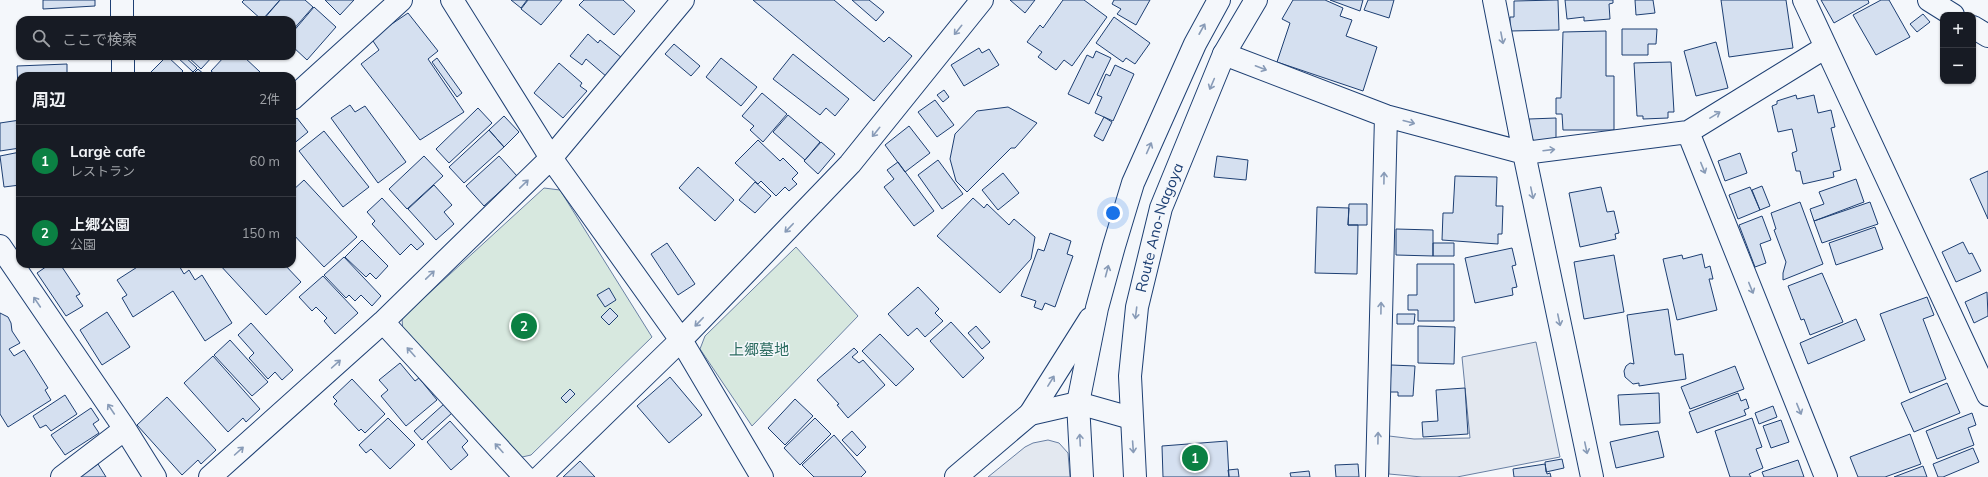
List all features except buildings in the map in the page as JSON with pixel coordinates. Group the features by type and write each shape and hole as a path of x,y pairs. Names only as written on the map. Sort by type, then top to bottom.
{"street":[{"path":"122,0 122,16"},
{"path":"296,95 401,0"},
{"path":"452,0 551,158 681,340 762,477"},
{"path":"210,477 382,322 551,158 683,0"},
{"path":"540,477 681,340 850,164 982,0"},
{"path":"1082,477 1078,403 1097,308 1133,183 1195,44 1219,0"},
{"name":"Route Ano-Nagoya","path":"1135,477 1130,376 1136,307 1161,208 1224,54 1256,0"},
{"path":"1494,0 1524,153 1592,477"},
{"path":"1804,0 1988,395"},
{"path":"1929,0 1949,12"},
{"path":"1976,29 1988,36"},
{"path":"1224,54 1386,116 1524,153 1688,132 1826,47"},
{"path":"123,60 123,72"},
{"path":"1377,477 1386,116"},
{"path":"1688,132 1826,477"},
{"path":"7,257 125,429 155,477"},
{"path":"956,477 1030,414 1097,308"},
{"path":"382,322 525,477"},
{"path":"1030,414 1078,403 1131,418"},
{"path":"62,477 125,429"}],"green space":[{"path":"544,188 560,190 652,337 531,455 518,458 403,333 402,318"},
{"name":"上郷墓地","path":"796,247 858,316 752,426 700,349 705,336"}],"shaded area":[{"path":"1536,342 1560,457 1457,477 1422,477 1389,474 1389,436 1414,439 1470,438 1462,357"},
{"path":"1048,440 1059,443 1068,453 1070,477 988,477 1025,447 1033,443"}],"place":[{"name":"上郷公園","path":"524,326"},
{"name":"Largè cafe","path":"1195,458"}]}
